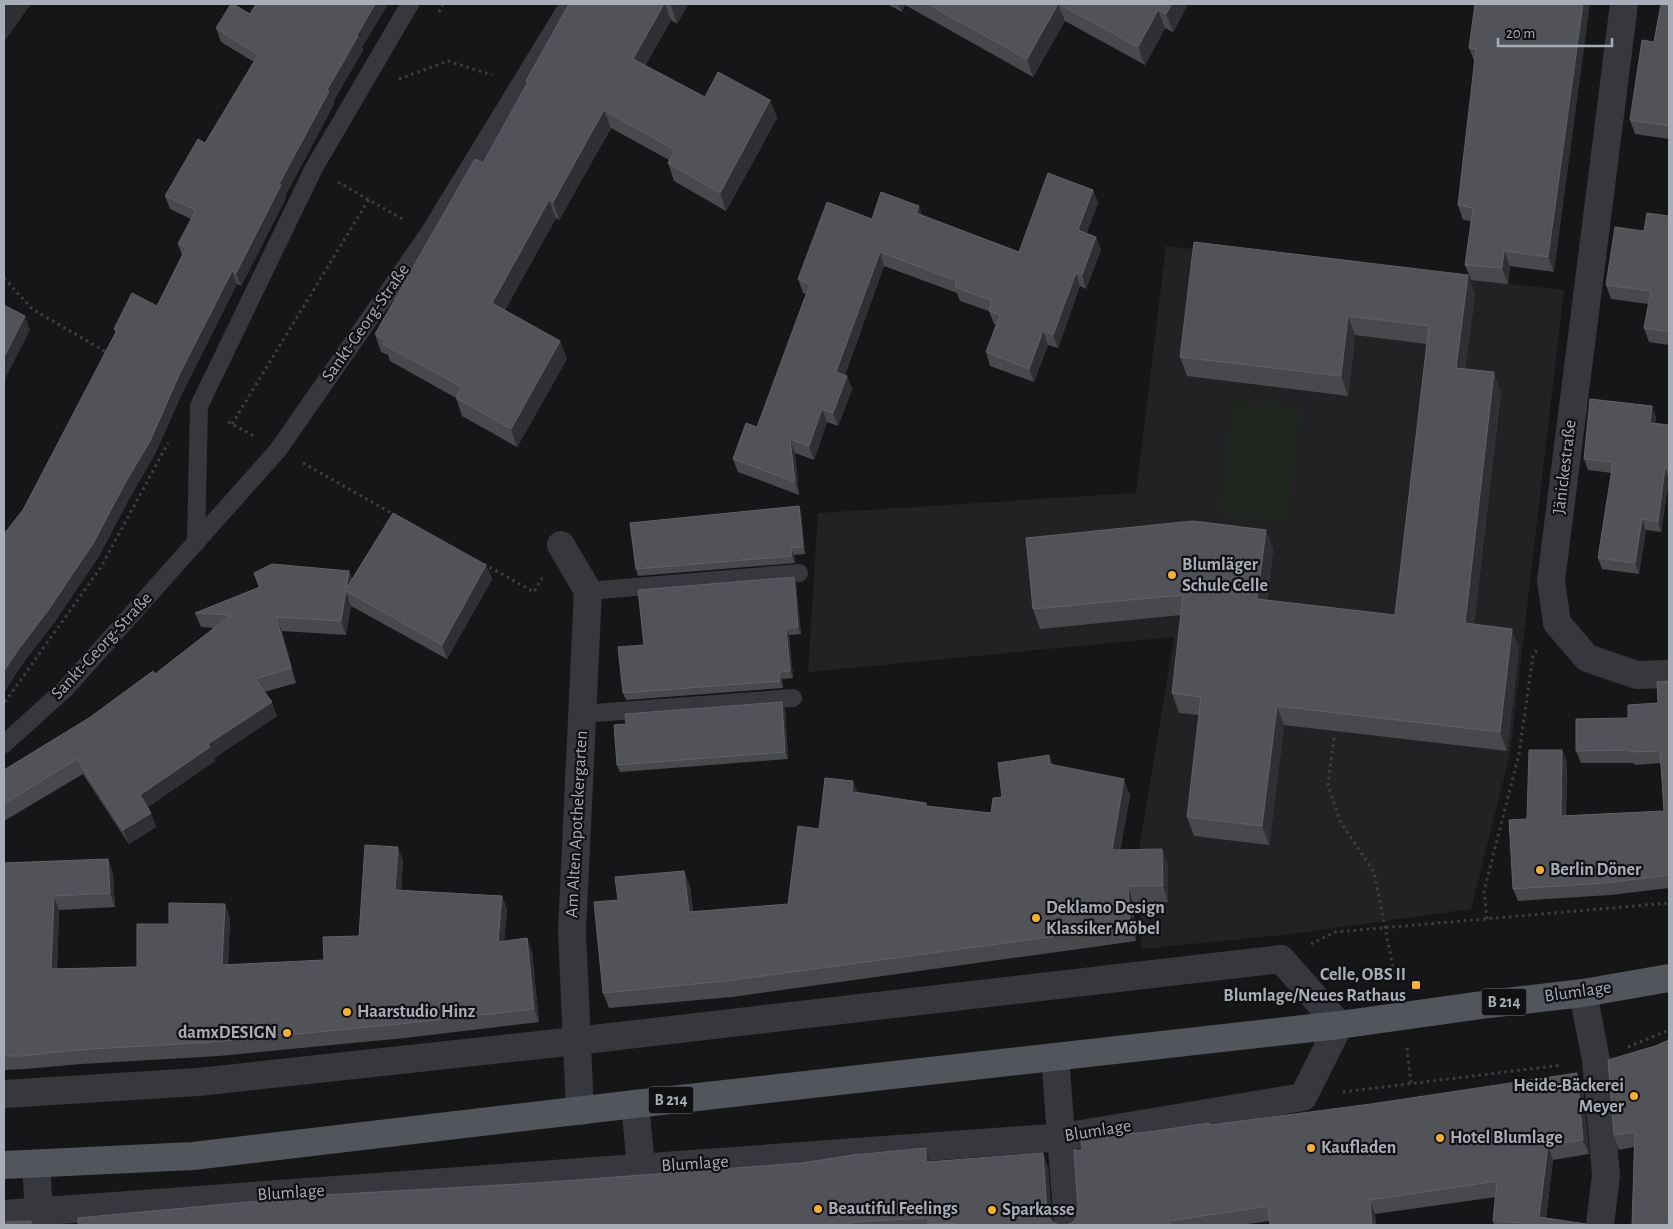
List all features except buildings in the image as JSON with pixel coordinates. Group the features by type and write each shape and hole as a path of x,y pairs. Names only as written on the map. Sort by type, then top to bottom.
{"main road":[{"name":"Blumlage","path":"4,1165 193,1156 1338,1025 1583,993 1669,978"}],"street":[{"name":"Jänickestraße","path":"1558,624 1551,581 1624,4"},
{"path":"561,545 588,591"},
{"name":"Am Alten Apothekergarten","path":"580,1111 572,931 588,591"},
{"path":"1558,624 1587,658 1637,674 1669,674"},
{"path":"4,1094 198,1082 576,1041 1281,959 1338,1025 1302,1097"},
{"path":"1583,993 1596,1060 1606,1175 1600,1225"},
{"path":"1055,1057 1068,1225"},
{"name":"Blumlage","path":"4,1214 1062,1137 1302,1097"},
{"path":"635,1104 641,1168"},
{"path":"36,1164 39,1211"}],"lane":[{"path":"196,543 199,406 314,168 410,4"},
{"name":"Sankt-Georg-Straße","path":"4,744 66,688 278,450 429,234 569,4"},
{"path":"588,591 799,573"},
{"path":"581,714 793,698"}],"path":[{"path":"374,66 401,79 448,61 491,75 516,90"},
{"path":"314,168 429,234"},
{"path":"232,424 369,199"},
{"path":"4,278 32,309 116,358"},
{"path":"4,704 12,690 101,567 172,436 199,406 398,516"},
{"path":"483,564 534,592 561,545"},
{"path":"1487,919 1484,891 1519,754 1533,655 1558,624"},
{"path":"1334,738 1328,785 1340,821 1374,872 1386,928"},
{"path":"1281,959 1335,932 1669,903"},
{"path":"1302,1097 1596,1060 1669,1030"}],"shaded area":[{"name":"Blumläger Schule Celle","path":"1166,246 1564,290 1510,754 1471,909 1283,935 1141,949 1137,861 1174,637 808,672 818,513 1136,493"},
{"path":"1233,400 1300,407 1287,521 1220,514"}],"place":[{"name":"Blumläger Schule Celle","path":"1172,575"},
{"name":"Berlin Döner","path":"1540,870"},
{"name":"Deklamo Design Klassiker Möbel","path":"1036,918"},
{"name":"Celle, OBS II Blumlage/Neues Rathaus","path":"1416,985"},
{"name":"Haarstudio Hinz","path":"347,1012"},
{"name":"damxDESIGN","path":"287,1033"},
{"name":"Heide-Bäckerei Meyer","path":"1634,1096"},
{"name":"Hotel Blumlage","path":"1440,1138"},
{"name":"Kaufladen","path":"1311,1148"},
{"name":"Beautiful Feelings","path":"818,1209"},
{"name":"Sparkasse","path":"992,1210"}]}
